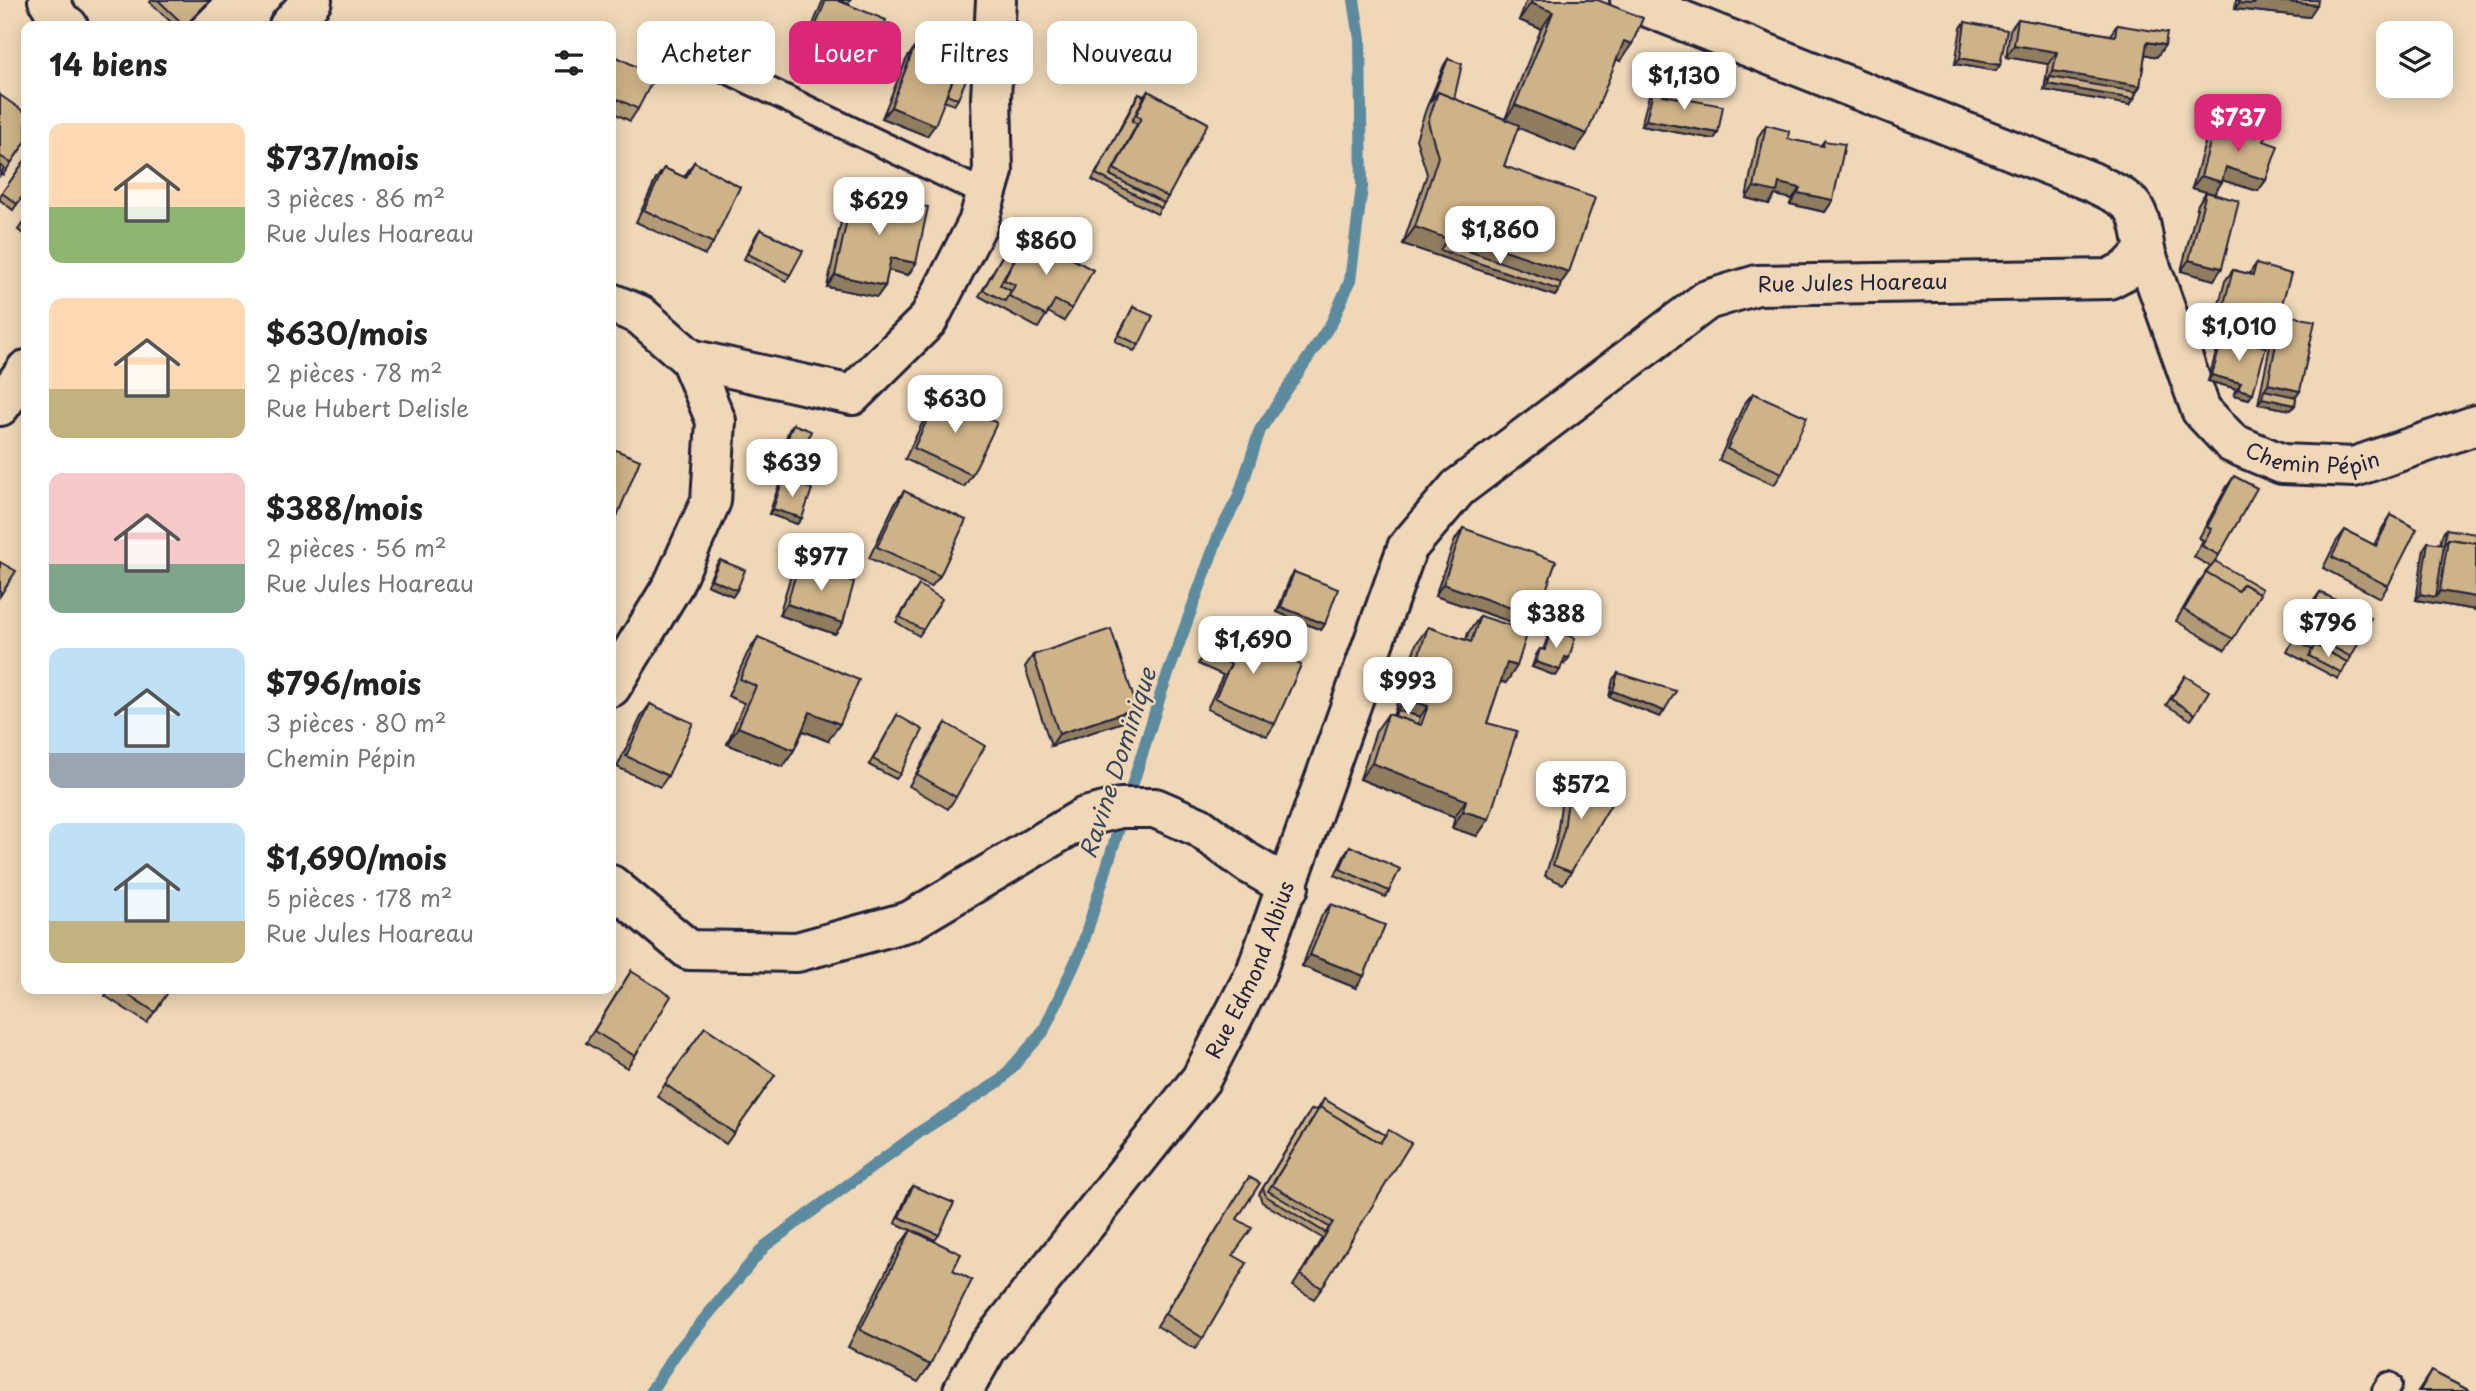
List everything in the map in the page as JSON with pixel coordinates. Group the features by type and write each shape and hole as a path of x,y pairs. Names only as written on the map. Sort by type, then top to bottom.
{"main road":[{"path":"48,0 60,21"},
{"path":"293,21 312,0"},
{"path":"690,359 852,395 928,320 978,223 993,171 991,99 996,0"},
{"path":"1630,0 2092,182 2131,201 2141,220 2145,251"},
{"name":"Chemin Pépin","path":"2145,251 2201,410 2232,443 2282,464 2354,467 2476,425"},
{"name":"Rue Jules Hoareau","path":"1289,887 1407,548 1458,488 1588,388 1707,300 1757,285 2109,279 2128,269 2145,251"},
{"path":"616,305 640,315 690,359 716,421 710,500 673,585 616,679"},
{"path":"0,406 21,377"},
{"name":"Rue Edmond Albius","path":"616,890 689,950 797,952 910,920 1085,817 1119,808 1156,808 1199,827 1248,863 1289,887 1256,972 1201,1079 987,1348 963,1391"}],"lane":[{"path":"756,84 986,194"}],"building":[{"path":"158,0 210,0 190,21 180,21"},
{"path":"826,0 837,0 886,20 886,21 818,21"},
{"path":"1532,0 1598,0 1643,18 1632,44 1624,41 1587,134 1515,105 1553,12 1531,3"},
{"path":"2239,0 2254,0 2254,4 2239,3"},
{"path":"2269,0 2318,0 2317,5"},
{"path":"2018,19 2115,36 2117,25 2167,33 2165,45 2147,42 2140,86 2053,71 2057,52 2014,45"},
{"path":"1965,22 2007,30 2000,65 1960,58"},
{"path":"914,48 915,84 951,84 935,125 891,107"},
{"path":"616,56 637,67 637,84 651,84 638,109 618,99 616,104"},
{"path":"1448,59 1462,64 1454,99 1438,92 1430,103"},
{"path":"2050,77 2136,92 2134,99 2076,89 2048,84"},
{"path":"1655,83 1665,85 1663,95 1723,106 1718,133 1646,120"},
{"path":"951,84 964,84 958,99 947,94"},
{"path":"1148,91 1208,123 1168,197 1114,169 1141,118 1136,115"},
{"path":"1438,92 1519,125 1504,166 1595,198 1569,272 1450,231 1448,239 1415,227 1438,157 1428,122"},
{"path":"1139,94 1144,97 1132,121 1137,124 1110,175 1164,203 1161,208 1096,174"},
{"path":"0,95 21,110 21,148 11,163 0,156"},
{"path":"1766,125 1789,131 1788,139 1823,146 1824,141 1845,144 1833,200 1798,193 1800,188 1779,183 1777,192 1754,187"},
{"path":"2215,125 2256,137 2257,132 2267,135 2264,141 2278,146 2266,180 2226,167 2222,182 2201,176"},
{"path":"694,162 740,187 713,243 644,210 664,168 686,178"},
{"path":"21,166 21,198 17,204 2,193"},
{"path":"853,192 928,207 916,263 891,258 885,286 835,275"},
{"path":"2206,192 2239,201 2222,268 2189,260"},
{"path":"760,229 803,251 790,275 748,254"},
{"path":"1014,235 1024,241 1000,285 1011,291 1005,301 983,290"},
{"path":"1028,235 1093,270 1072,309 1055,300 1046,316 1009,296 1015,285 1004,280"},
{"path":"1445,243 1561,283 1559,290 1440,250"},
{"path":"2256,264 2291,274 2274,330 2221,315 2233,270 2253,275"},
{"path":"1133,307 1153,316 1139,345 1119,335"},
{"path":"2282,314 2315,321 2300,391 2268,384"},
{"path":"2223,336 2266,347 2253,393 2238,389 2241,383 2212,375"},
{"path":"2264,390 2296,397 2295,405 2262,398"},
{"path":"1753,393 1807,417 1782,473 1727,449"},
{"path":"938,396 997,423 972,475 914,448"},
{"path":"793,424 811,431 800,462 782,454"},
{"path":"616,450 640,460 616,519"},
{"path":"2234,476 2257,488 2219,555 2202,546 2211,529 2207,527"},
{"path":"783,479 812,489 802,518 773,509"},
{"path":"904,491 966,520 940,576 877,547"},
{"path":"2391,515 2417,529 2388,586 2332,557 2345,530 2376,546"},
{"path":"1463,528 1556,561 1537,617 1443,584"},
{"path":"2446,529 2476,534 2476,543 2448,539 2444,544"},
{"path":"2448,539 2476,543 2476,597 2440,591"},
{"path":"2428,542 2444,544 2436,597 2420,594"},
{"path":"720,560 745,570 737,590 711,579"},
{"path":"2215,561 2262,589 2259,593 2243,584 2238,591 2206,572"},
{"path":"0,562 16,571 0,596"},
{"path":"799,563 854,582 843,623 787,604"},
{"path":"1294,572 1338,589 1325,624 1281,607"},
{"path":"2206,572 2238,591 2243,584 2260,594 2233,639 2184,610"},
{"path":"919,585 942,599 923,630 900,617"},
{"path":"2320,592 2371,618 2351,657 2318,639 2313,650 2295,640"},
{"path":"1480,616 1528,631 1517,666 1507,663 1487,723 1517,731 1489,819 1463,811 1466,800 1372,763 1388,714 1421,725 1428,706 1404,699 1428,627 1471,642"},
{"path":"1217,628 1301,665 1275,724 1215,698 1231,664 1206,653"},
{"path":"1111,629 1137,708 1059,734 1033,655"},
{"path":"1552,630 1575,638 1569,658 1565,657 1560,670 1536,662 1540,649 1545,650"},
{"path":"758,637 859,680 840,724 810,712 794,750 738,727 756,686 740,679"},
{"path":"2315,645 2347,662 2342,673 2309,656"},
{"path":"1618,673 1676,691 1664,711 1613,691"},
{"path":"2185,676 2209,691 2195,714 2171,699"},
{"path":"650,704 693,723 668,776 626,756"},
{"path":"1397,710 1420,717 1418,724 1395,716"},
{"path":"897,715 923,730 900,774 873,759"},
{"path":"946,723 985,746 956,797 917,774"},
{"path":"1571,778 1617,794 1571,872 1553,865 1564,830"},
{"path":"1350,846 1400,869 1389,891 1340,869"},
{"path":"1331,904 1385,925 1364,976 1310,955"},
{"path":"631,971 671,996 635,1056 594,1031"},
{"path":"128,994 167,994 155,1012"},
{"path":"705,1027 775,1075 734,1133 665,1084"},
{"path":"1324,1099 1385,1135 1380,1143 1320,1107"},
{"path":"1320,1107 1380,1143 1389,1130 1411,1143 1322,1288 1301,1275 1333,1222 1272,1185"},
{"path":"1319,1109 1268,1191 1329,1227 1326,1233 1266,1196 1263,1188 1311,1110"},
{"path":"1249,1177 1260,1183 1237,1219 1252,1228 1233,1255 1247,1263 1203,1338 1165,1314"},
{"path":"913,1186 954,1203 939,1235 899,1217"},
{"path":"911,1230 961,1254 953,1270 972,1280 930,1365 860,1330"},
{"path":"2431,1371 2470,1391 2420,1391"}],"waterway":[{"name":"Ravine Dominique","path":"651,1391 676,1353 765,1246 921,1131 1000,1081 1043,1032 1081,950 1161,693 1219,534 1238,498 1260,430 1332,322 1350,281 1362,187 1360,39 1354,0"}]}
